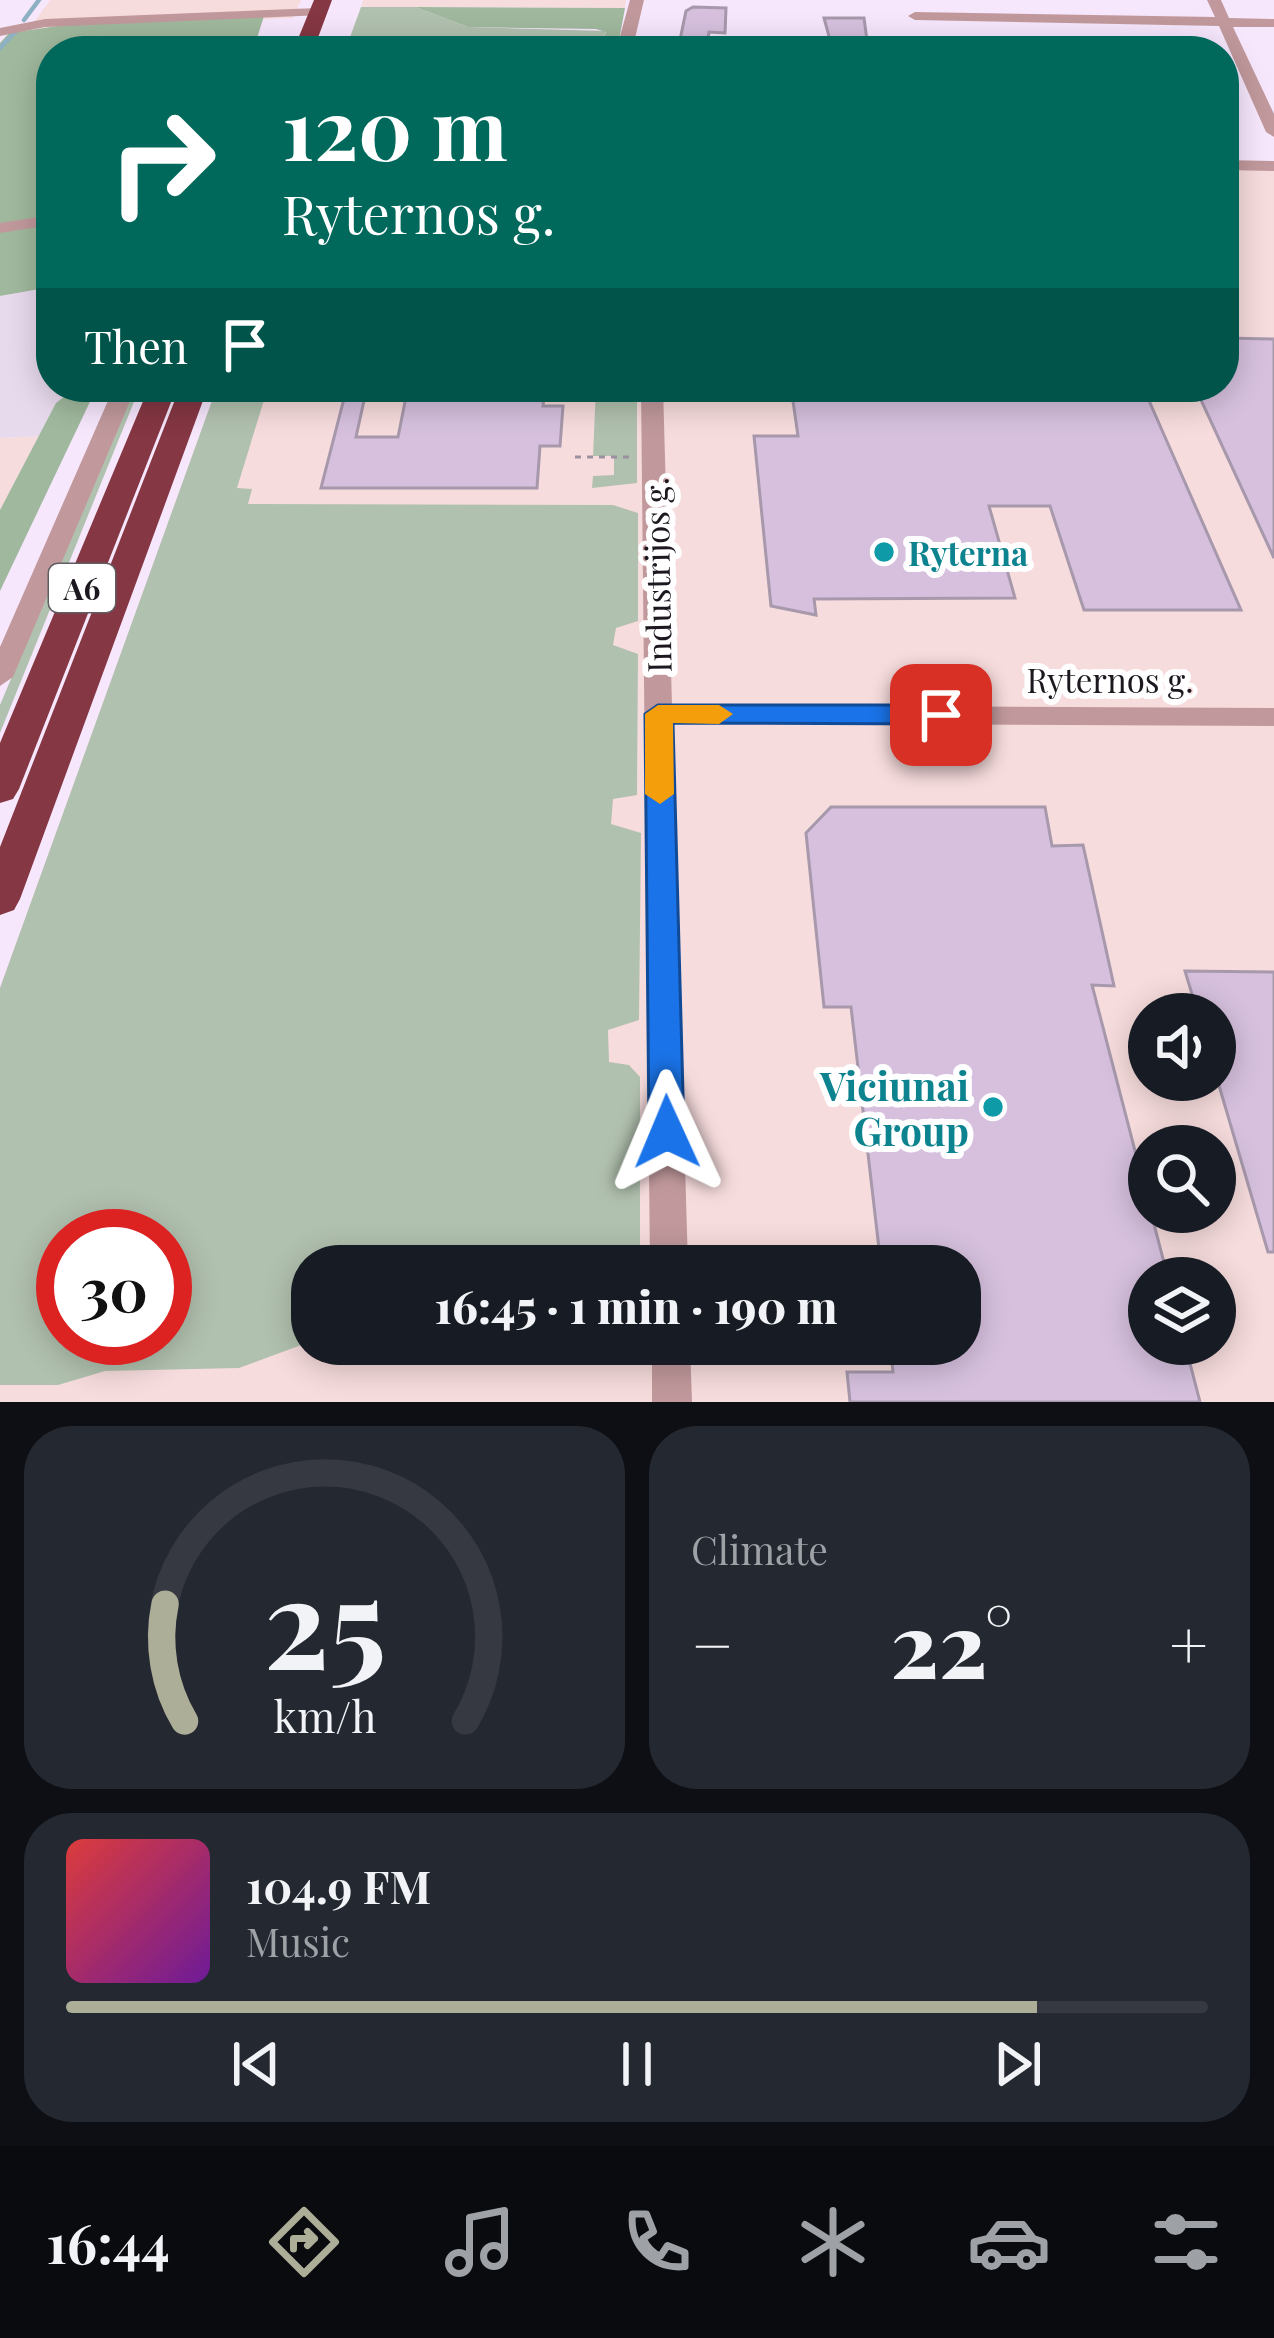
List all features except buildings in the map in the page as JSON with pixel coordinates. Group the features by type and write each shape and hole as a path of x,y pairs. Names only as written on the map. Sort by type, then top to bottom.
{"highway":[{"path":"330,36 344,0"},
{"path":"309,36 320,6"},
{"name":"A6","path":"0,789 158,402"},
{"name":"A6","path":"0,899 188,402"}],"street":[{"path":"628,36 637,0"},
{"path":"1214,0 1232,36"},
{"path":"0,32 44,22 320,6"},
{"path":"915,16 1274,23"},
{"path":"1239,51 1274,132"},
{"path":"1239,165 1274,166"},
{"path":"0,228 36,222"},
{"path":"0,677 119,402"},
{"name":"Industrijos g.","path":"652,402 669,1245"},
{"name":"Ryternos g.","path":"658,714 1274,717"},
{"path":"671,1365 672,1402"}],"path":[{"path":"575,457 653,457"}],"shaded area":[{"path":"50,0 301,0 293,18 29,29"},
{"path":"363,0 626,0 625,8 361,7"},
{"path":"1239,168 1274,169 1274,1402 0,1402 0,988 212,402 1239,402"},
{"path":"36,290 36,402 58,402 39,436 0,438 0,296"},
{"path":"39,436 0,510 0,438"}],"green space":[{"path":"361,7 415,7 468,27 606,31 604,36 350,36"},
{"path":"415,7 625,8 620,36 604,36 606,32 596,29 468,27"},
{"path":"264,16 258,36 36,36 36,290 0,296 0,43 9,33 72,24"},
{"path":"90,402 0,591 0,510 56,403"},
{"path":"128,402 134,402 0,733 0,705"},
{"path":"212,402 263,402 237,488 252,489 248,504 613,505 638,513 638,621 616,628 613,645 638,654 637,795 613,799 611,824 641,833 639,1020 608,1030 609,1062 629,1065 640,1077 640,1245 291,1245 291,1349 239,1368 105,1371 58,1385 0,1385 0,988"},
{"path":"595,402 637,402 637,483 592,488 593,476 614,475 614,456 593,456"}],"waterway":[{"path":"24,20 39,0"},
{"path":"0,48 16,31"}],"slow traffic":[{"path":"660,794 658,714 719,714"}],"place":[{"name":"Ryterna","path":"884,552"},
{"name":"Viciunai Group","path":"993,1107"}],"route":[{"path":"667,1132 658,714 941,715"}]}
